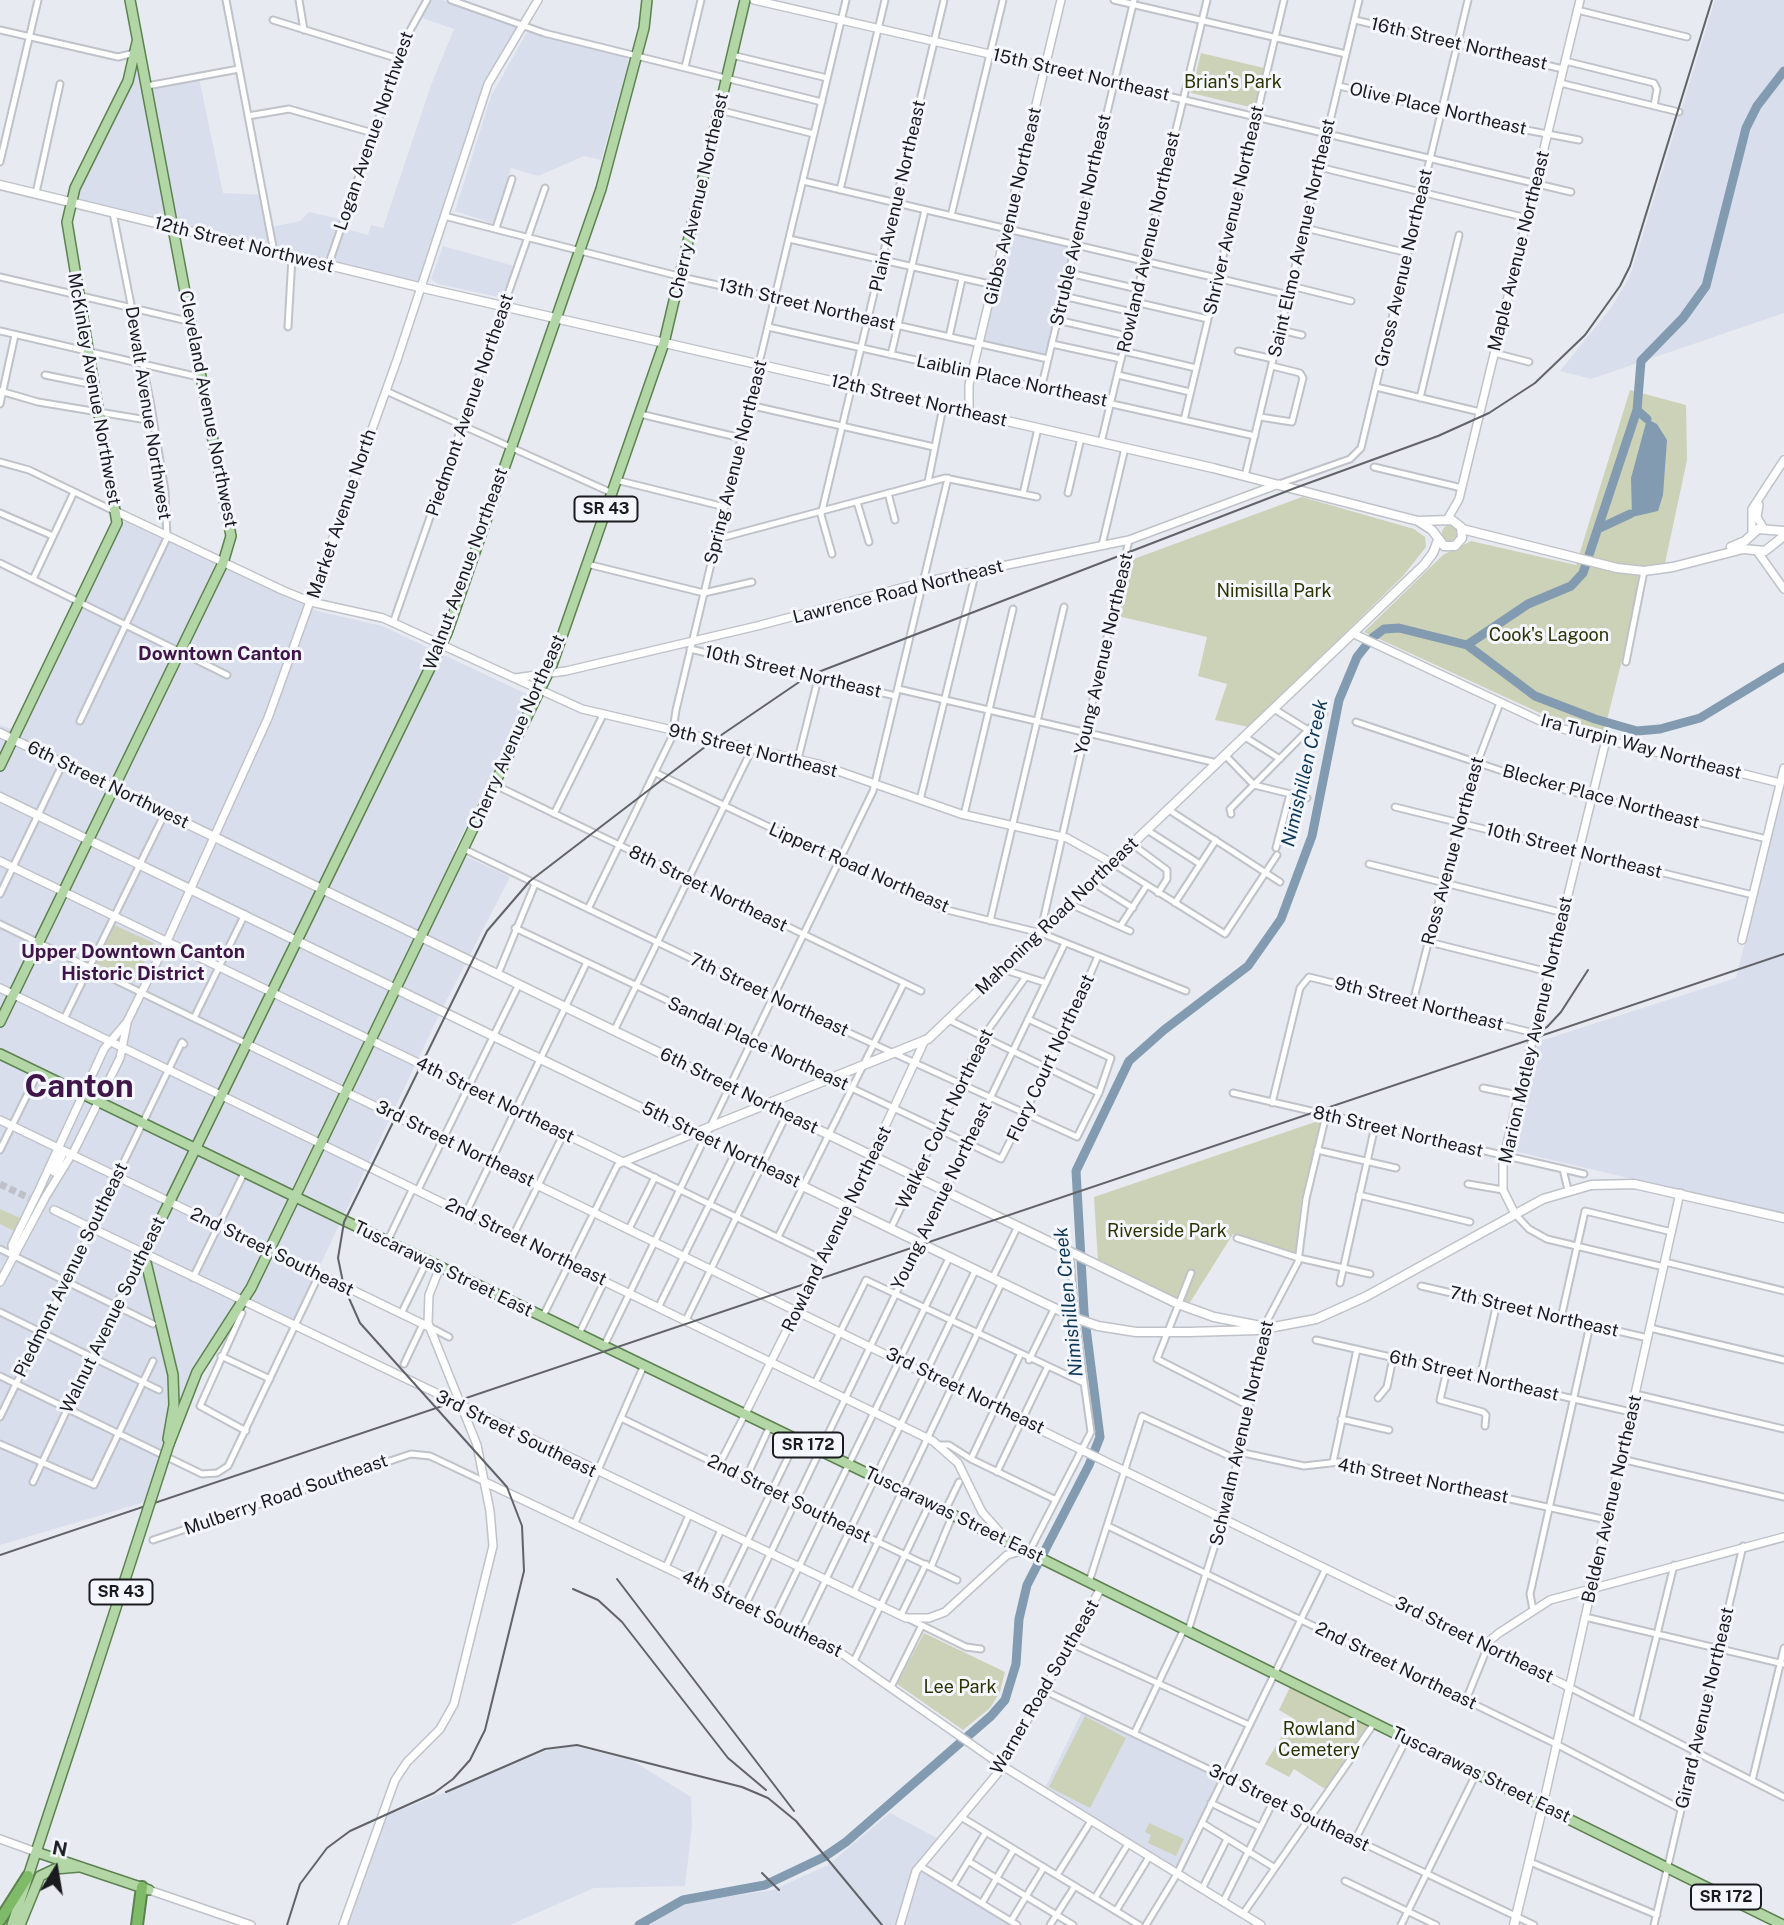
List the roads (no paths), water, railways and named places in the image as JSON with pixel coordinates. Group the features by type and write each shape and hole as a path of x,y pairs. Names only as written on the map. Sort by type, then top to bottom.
{"highway":[{"path":"0,1920 28,1876"},
{"path":"137,1925 145,1888"},
{"path":"144,1925 145,1888"}],"main road":[{"name":"Cleveland Avenue Northwest","path":"0,1023 230,544 231,526 130,0"},
{"name":"Walnut Avenue Northeast","path":"193,1148 442,645 557,319 609,161 637,55 647,0"},
{"name":"Cherry Avenue Northeast","path":"294,1197 547,674 664,343 745,0"},
{"name":"McKinley Avenue Northwest","path":"0,766 114,530 117,512 68,238 70,203 132,70 137,42"},
{"name":"12th Street Northwest","path":"0,187 55,204 70,203"},
{"name":"12th Street Northwest","path":"0,187 36,193 419,287"},
{"name":"12th Street Northeast","path":"419,287 1245,475 1418,521 1445,521"},
{"path":"1381,509 1390,516 1420,527 1431,537 1429,551 1406,582"},
{"name":"12th Street Northeast","path":"1418,521 1437,538"},
{"path":"1484,535 1447,547 1437,538 1445,521 1484,535 1644,571 1673,568 1719,553 1765,529 1784,533"},
{"path":"1460,526 1462,540"},
{"path":"1765,529 1772,536 1771,546"},
{"path":"1719,553 1771,546 1784,533"},
{"path":"1751,534 1750,544 1756,550"},
{"name":"Mahoning Road Northeast","path":"1424,565 1433,553 1437,538"},
{"name":"Mahoning Road Northeast","path":"695,1133 925,1042 1225,755 1356,636 1406,582 1447,547"},
{"name":"6th Street Northwest","path":"0,733 217,838"},
{"name":"5th Street Northeast","path":"0,797 1077,1319 1098,1326 1136,1332 1258,1330 1266,1327"},
{"name":"6th Street Northeast","path":"217,838 1178,1304 1214,1317 1266,1327"},
{"name":"SR 172","path":"0,1054 82,1094"},
{"name":"Tuscarawas Street East","path":"82,1094 949,1512 1783,1925"},
{"name":"Walnut Avenue Southeast","path":"144,1254 193,1148"},
{"path":"1266,1327 1305,1321 1336,1311 1515,1214 1568,1190 1622,1183 1680,1193 1784,1218"},
{"name":"SR 43","path":"12,1925 169,1444 206,1356 243,1302 294,1197"},
{"name":"SR 43","path":"144,1254 173,1375 174,1405 169,1444"},
{"path":"1515,1922 1543,1805"},
{"path":"1538,1829 1549,1817 1568,1817"},
{"path":"36,1852 145,1888"},
{"path":"20,1925 40,1876 55,1869 81,1867"}],"street":[{"path":"0,162 38,0"},
{"path":"226,0 274,252"},
{"path":"299,0 304,30"},
{"name":"Logan Avenue Northwest","path":"328,266 411,25 427,0"},
{"path":"451,0 522,25 821,102"},
{"name":"Market Avenue North","path":"64,1151 82,1094 109,1042 127,1022 142,993 217,838 274,704 386,391 488,84 538,0"},
{"path":"685,66 701,0"},
{"name":"15th Street Northeast","path":"754,0 1328,132 1571,192"},
{"name":"Spring Avenue Northeast","path":"588,909 656,773 673,731 691,645 846,0"},
{"path":"840,190 885,0"},
{"name":"Plain Avenue Northeast","path":"832,554 822,511 944,0"},
{"path":"951,216 1003,0"},
{"name":"Gibbs Avenue Northeast","path":"969,412 972,372 1061,0"},
{"path":"1114,0 1133,2 1346,54"},
{"name":"Rowland Avenue Northeast","path":"1101,443 1207,0"},
{"name":"Shriver Avenue Northeast","path":"1184,420 1284,0"},
{"name":"Saint Elmo Avenue Northeast","path":"1245,475 1359,0"},
{"name":"Gross Avenue Northeast","path":"1279,484 1357,455 1376,387 1468,0"},
{"path":"1569,0 1687,37"},
{"name":"Struble Avenue Northeast","path":"1041,389 1133,2"},
{"name":"Maple Avenue Northeast","path":"1445,521 1458,501 1462,488 1579,4"},
{"path":"272,20 399,58"},
{"name":"16th Street Northeast","path":"1354,20 1458,44 1654,83 1657,89 1654,106"},
{"path":"0,30 118,57 135,53"},
{"path":"732,55 827,78"},
{"path":"118,57 132,70"},
{"path":"147,86 239,69"},
{"name":"16th Street Northeast","path":"1560,83 1679,111"},
{"path":"36,193 60,84"},
{"name":"Olive Place Northeast","path":"1339,86 1579,140"},
{"path":"248,116 289,109 373,134"},
{"path":"719,110 814,134"},
{"path":"1319,167 1527,218"},
{"path":"496,228 512,179"},
{"path":"803,181 1289,295"},
{"name":"Piedmont Avenue Northeast","path":"393,622 545,188"},
{"path":"891,355 925,210"},
{"name":"Dewalt Avenue Northwest","path":"80,721 166,545 167,536 165,491 113,213"},
{"name":"13th Street Northeast","path":"444,216 680,276 1048,359"},
{"path":"1305,228 1408,253"},
{"path":"1420,398 1459,235"},
{"path":"789,239 994,285"},
{"path":"288,327 292,257"},
{"path":"1069,273 1138,289"},
{"path":"0,277 192,322"},
{"path":"949,337 962,279"},
{"path":"1291,286 1351,301"},
{"path":"1063,296 1132,312"},
{"path":"1135,302 1208,318"},
{"path":"1058,320 1127,336"},
{"name":"Laiblin Place Northeast","path":"768,327 1255,436"},
{"path":"1280,330 1301,335"},
{"path":"0,331 203,379"},
{"path":"0,404 15,335"},
{"path":"1052,344 1121,359"},
{"path":"1124,351 1196,368"},
{"path":"1238,351 1302,375 1290,423 1260,417"},
{"path":"1494,354 1529,362"},
{"path":"46,375 94,385"},
{"path":"1118,375 1191,392"},
{"path":"1376,387 1480,412"},
{"path":"386,391 612,493"},
{"path":"1,392 153,421"},
{"path":"749,405 934,447"},
{"path":"928,482 943,407"},
{"path":"640,414 741,438"},
{"path":"1023,494 1038,428"},
{"path":"1068,493 1081,438"},
{"path":"1102,545 1125,448"},
{"path":"1751,534 1752,510 1781,471 1784,460"},
{"path":"0,462 23,468 117,512"},
{"path":"1374,467 1462,488"},
{"path":"717,539 948,478 1037,497"},
{"path":"604,1346 875,784 948,478"},
{"path":"616,480 725,507"},
{"name":"Lawrence Road Northeast","path":"510,678 547,674 691,645 924,582 1129,540 1279,484"},
{"path":"33,579 74,492"},
{"path":"888,493 895,520"},
{"path":"1760,498 1757,514 1765,529"},
{"name":"Maple Avenue Northeast","path":"1458,501 1460,526"},
{"path":"857,502 869,542"},
{"name":"9th Street Northeast","path":"117,512 223,563 311,601 393,622 510,678 603,715 798,759 964,815 1079,842 1225,934 1265,872"},
{"path":"0,513 53,536"},
{"name":"Young Avenue Northeast","path":"1041,933 1129,540"},
{"path":"1771,546 1769,558 1778,580"},
{"path":"1756,550 1784,589"},
{"path":"0,563 227,675"},
{"path":"587,564 704,593 752,582"},
{"path":"920,800 976,571"},
{"path":"1626,662 1644,571"},
{"path":"990,921 1064,607"},
{"path":"964,815 1013,609"},
{"name":"Ira Turpin Way Northeast","path":"1356,636 1551,726 1780,783"},
{"name":"10th Street Northeast","path":"691,645 818,679 945,700 1217,763"},
{"path":"798,759 818,679"},
{"name":"Ross Avenue Northeast","path":"1413,1002 1458,823 1476,762 1500,703"},
{"path":"1274,709 1308,730"},
{"path":"1231,814 1230,809 1324,714"},
{"path":"554,814 603,715"},
{"name":"Blecker Place Northeast","path":"1356,722 1544,785 1767,839"},
{"path":"1245,737 1280,759"},
{"name":"Marion Motley Avenue Northeast","path":"1515,1214 1503,1190 1504,1156 1606,740"},
{"path":"614,1031 752,749"},
{"path":"1225,755 1254,785 1307,798"},
{"path":"0,894 63,763"},
{"path":"1742,940 1784,768"},
{"name":"Lippert Road Northeast","path":"656,773 939,908 1041,933 1186,991"},
{"name":"8th Street Northeast","path":"495,785 922,992"},
{"path":"1265,872 1276,851 1290,794"},
{"name":"10th Street Northeast","path":"1395,807 1753,895"},
{"path":"1168,810 1280,882"},
{"path":"64,1019 165,813"},
{"path":"1147,830 1200,864"},
{"path":"1175,904 1216,840"},
{"path":"1132,844 1167,870 1167,879 1158,892"},
{"name":"7th Street Northeast","path":"464,849 773,998 1077,1137 1099,1093"},
{"name":"4th Street Northeast","path":"0,861 822,1258"},
{"path":"1369,864 1564,913"},
{"path":"1092,882 1133,908"},
{"path":"498,974 515,928 536,884"},
{"path":"1121,925 1147,886"},
{"path":"1070,904 1130,931"},
{"path":"194,1018 245,914"},
{"name":"3rd Street Northeast","path":"0,924 1488,1646 1784,1797"},
{"name":"Sandal Place Northeast","path":"515,928 1001,1158"},
{"path":"1429,942 1549,972"},
{"name":"Young Avenue Northeast","path":"746,1604 1065,943"},
{"name":"Flory Court Northeast","path":"1001,1158 1048,1068 1098,956"},
{"path":"466,1213 587,962"},
{"path":"1002,969 1046,983"},
{"name":"Walker Court Northeast","path":"891,1228 983,1037 1026,978"},
{"name":"9th Street Northeast","path":"1272,1103 1305,979 1319,979 1534,1033"},
{"path":"778,1237 904,983"},
{"path":"387,1242 443,1139 519,984"},
{"name":"2nd Street Northeast","path":"0,988 513,1236 567,1266 605,1280 927,1437 940,1445 965,1472 986,1518 1012,1544"},
{"path":"948,1020 1099,1093 1111,1058 1028,1019"},
{"name":"Market Avenue North","path":"64,1151 98,1102 123,1048 127,1022"},
{"path":"143,1124 182,1042 184,1044"},
{"name":"Rowland Avenue Northeast","path":"745,1414 848,1207 925,1042"},
{"path":"0,1150 38,1073"},
{"path":"1483,1088 1518,1095"},
{"name":"8th Street Northeast","path":"1233,1093 1584,1174"},
{"path":"686,1320 786,1114"},
{"name":"Schwalm Avenue Northeast","path":"1135,1732 1186,1630 1207,1573 1238,1460 1270,1312 1299,1258 1306,1199 1326,1115"},
{"name":"2nd Street Southeast","path":"0,1120 449,1337"},
{"name":"Piedmont Avenue Southeast","path":"0,1417 143,1124"},
{"path":"1340,1283 1375,1126"},
{"path":"513,1236 564,1133"},
{"name":"Mahoning Road Northeast","path":"623,1162 695,1133"},
{"path":"1317,1150 1396,1168"},
{"path":"39,1197 56,1176 64,1151"},
{"path":"0,1282 39,1197 43,1181 64,1151"},
{"path":"659,1307 734,1153"},
{"path":"543,1317 617,1166 623,1162"},
{"path":"1563,1169 1568,1190"},
{"path":"193,1278 244,1172"},
{"path":"629,1229 655,1177"},
{"path":"1468,1184 1503,1190"},
{"name":"Belden Avenue Northeast","path":"1543,1805 1680,1193"},
{"path":"1359,1195 1470,1222"},
{"name":"3rd Street Southeast","path":"39,1197 53,1210 597,1473 800,1566 966,1647 981,1649"},
{"path":"1561,1318 1584,1211 1672,1232"},
{"path":"1515,1214 1541,1237 1577,1248 1699,1271 1784,1291"},
{"path":"993,1277 1018,1226"},
{"path":"1237,1238 1299,1258 1370,1274"},
{"path":"0,1249 153,1324"},
{"path":"959,1482 928,1566 904,1617 929,1618 945,1612 1007,1555 1029,1552 1085,1450 1091,1425 1084,1383 1072,1253"},
{"name":"Walnut Avenue Southeast","path":"33,1482 137,1261 144,1254"},
{"path":"774,1618 950,1256"},
{"path":"401,1314 427,1261"},
{"path":"343,1925 395,1780 407,1762 440,1730 458,1694 493,1546 485,1482 475,1437 426,1325 427,1302 440,1267"},
{"path":"801,1631 976,1269"},
{"path":"1191,1273 1157,1359 1249,1406"},
{"path":"0,1376 202,1474 217,1472 228,1466 319,1275"},
{"path":"579,1334 605,1280"},
{"path":"815,1383 866,1280 1029,1360 1084,1383"},
{"path":"854,1592 1002,1282"},
{"name":"7th Street Northeast","path":"1421,1286 1648,1338"},
{"path":"1480,1378 1497,1303"},
{"path":"1029,1360 1055,1307"},
{"path":"0,1312 159,1390"},
{"path":"242,1314 200,1406 246,1431"},
{"path":"404,1364 426,1325"},
{"path":"1533,1611 1530,1594 1590,1325"},
{"path":"1650,1328 1784,1360"},
{"name":"6th Street Northeast","path":"1316,1340 1631,1412"},
{"path":"1333,1462 1357,1349"},
{"path":"971,1459 1020,1355"},
{"path":"222,1356 270,1379"},
{"path":"1378,1398 1387,1387 1393,1358"},
{"path":"0,1444 94,1485 153,1361"},
{"path":"574,1525 644,1366"},
{"path":"998,1472 1047,1368"},
{"path":"1447,1370 1440,1401 1483,1412 1486,1415 1485,1426"},
{"path":"1636,1394 1784,1429"},
{"path":"719,1465 745,1414"},
{"path":"1089,1581 1143,1415 1238,1460"},
{"name":"2nd Street Southeast","path":"621,1418 957,1580"},
{"path":"1342,1419 1389,1430"},
{"path":"475,1437 480,1426 492,1422"},
{"path":"746,1478 770,1426"},
{"path":"722,1593 797,1439"},
{"name":"2nd Street Northeast","path":"940,1445 949,1444 971,1459 1056,1500"},
{"name":"4th Street Northeast","path":"1239,1452 1304,1465 1333,1462 1607,1520"},
{"name":"4th Street Southeast","path":"420,1454 801,1631 854,1661 1001,1765 1261,1925"},
{"name":"Mulberry Road Southeast","path":"153,1540 402,1456 420,1454"},
{"path":"1621,1459 1784,1497"},
{"path":"854,1661 930,1503"},
{"path":"666,1567 689,1515"},
{"name":"2nd Street Northeast","path":"1108,1526 1556,1744 1681,1809"},
{"path":"697,1582 721,1530"},
{"path":"1466,1700 1488,1642 1550,1600 1674,1564 1784,1537"},
{"name":"Girard Avenue Northeast","path":"1654,1925 1743,1546"},
{"path":"1636,1720 1674,1564"},
{"path":"1146,1925 1177,1874 1326,1568"},
{"name":"Warner Road Southeast","path":"900,1925 911,1880 1001,1765 1101,1588"},
{"path":"1585,1617 1782,1664"},
{"path":"891,1687 922,1625"},
{"path":"1070,1643 1115,1666 1250,1725"},
{"path":"1752,1781 1784,1648"},
{"name":"3rd Street Southeast","path":"1043,1690 1274,1800 1515,1922 1534,1925"},
{"path":"1243,1914 1375,1723"},
{"path":"1355,1840 1407,1738"},
{"path":"1401,1925 1477,1772"},
{"path":"1223,1902 1274,1800"},
{"path":"1211,1803 1260,1827"},
{"path":"961,1817 1139,1925"},
{"path":"1057,1875 1091,1821"},
{"path":"1202,1823 1275,1868"},
{"path":"953,1886 986,1832"},
{"path":"0,1839 36,1852"},
{"path":"1202,1889 1227,1839"},
{"path":"1095,1898 1128,1844"},
{"path":"982,1903 1014,1849"},
{"path":"1116,1911 1149,1857"},
{"path":"968,1861 1073,1925"},
{"path":"1530,1862 1657,1914"},
{"path":"920,1866 1014,1923 1026,1896 1044,1867"},
{"path":"1345,1881 1436,1925"},
{"path":"1051,1925 1075,1886"},
{"path":"145,1888 251,1925"}],"water":[{"path":"1647,419 1657,424 1667,440 1663,495 1658,511 1632,517 1631,478"}],"waterway":[{"path":"1467,645 1528,604 1571,586 1583,573 1637,410 1641,361 1683,318 1706,286 1746,128 1757,106 1784,71"},
{"path":"1637,410 1647,419"},
{"path":"1600,528 1630,514"},
{"name":"Nimishillen Creek","path":"639,1925 683,1900 765,1885 824,1857 846,1842 991,1716 1005,1700 1016,1664 1019,1619 1027,1585 1089,1465 1100,1437 1084,1312 1076,1171 1129,1061 1164,1030 1248,966 1281,919 1312,836 1339,700 1357,657 1372,638 1384,629 1399,628 1467,645 1535,696 1595,719 1637,731 1660,729 1700,718 1784,667"}],"tunnel":[{"path":"0,1184 29,1198"}],"railway":[{"path":"287,1925 300,1884 327,1848 350,1831 434,1793 453,1779 470,1760 485,1730 524,1571 522,1526 507,1487 360,1323 344,1287 338,1258 344,1222 487,931 530,881 714,740 808,676 1295,488 1438,436 1489,413 1535,383 1585,335 1620,286 1630,266 1712,0"},
{"path":"0,1555 1784,954"},
{"path":"1535,1033 1547,1027 1561,1012 1588,970"},
{"path":"617,1579 794,1811"},
{"path":"573,1589 598,1600 622,1622 728,1758 766,1790"},
{"path":"446,1792 545,1749 577,1745 742,1787 768,1798 796,1821 882,1925"},
{"path":"762,1873 779,1890"}],"district":[{"name":"Downtown Canton","path":"220,654"},
{"name":"Upper Downtown Canton Historic District","path":"133,963"},
{"name":"Canton","path":"79,1087"}],"park label":[{"name":"Brian's Park","path":"1233,82"},
{"name":"Nimisilla Park","path":"1274,591"},
{"name":"Cook's Lagoon","path":"1549,635"},
{"name":"Riverside Park","path":"1167,1231"},
{"name":"Lee Park","path":"960,1687"},
{"name":"Rowland Cemetery","path":"1319,1739"}]}
